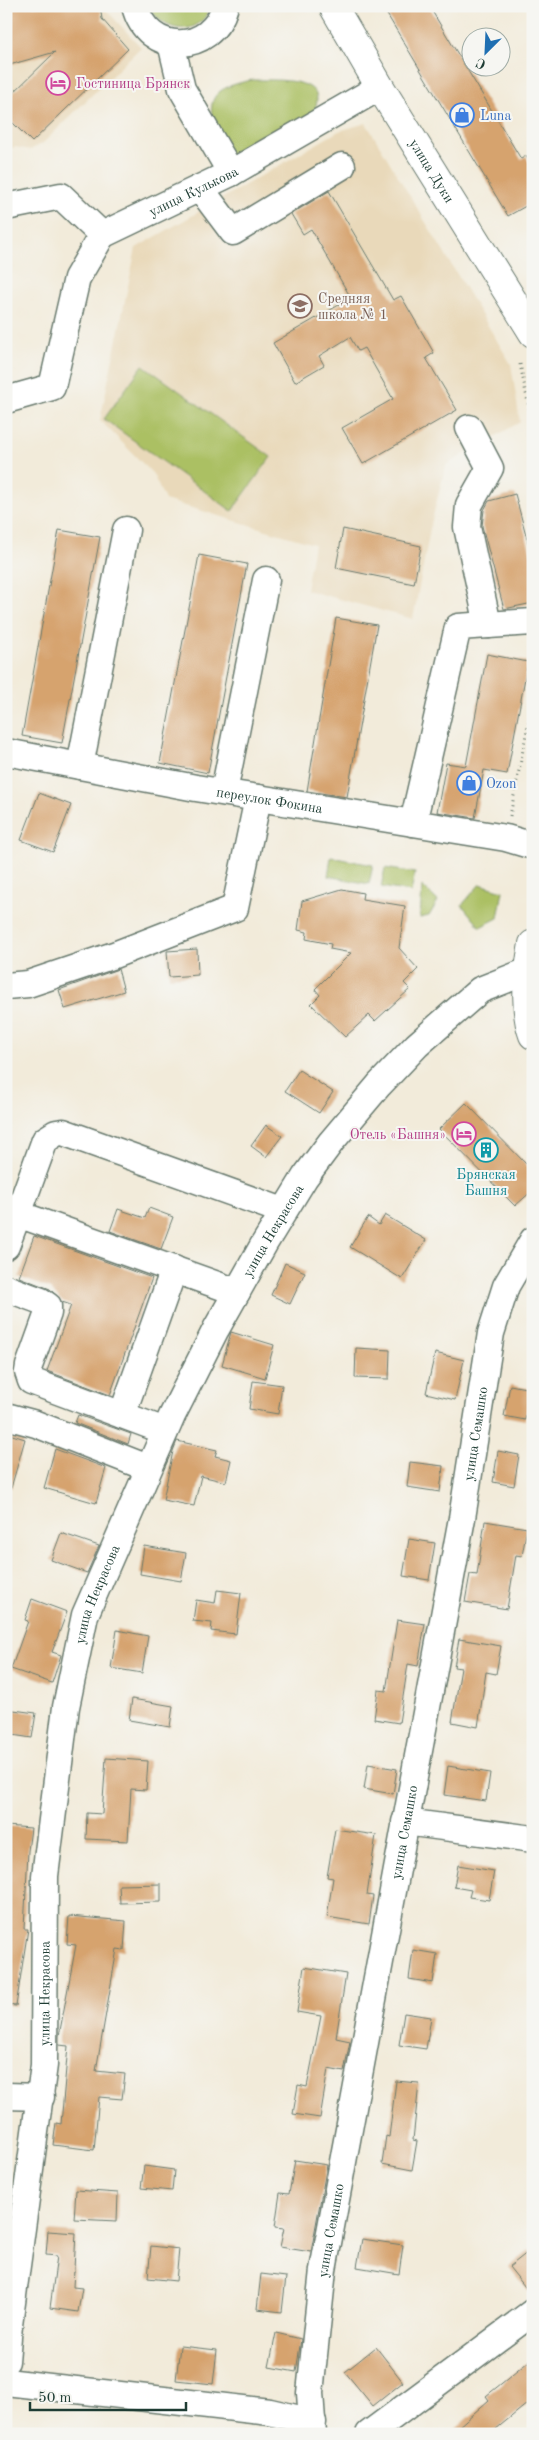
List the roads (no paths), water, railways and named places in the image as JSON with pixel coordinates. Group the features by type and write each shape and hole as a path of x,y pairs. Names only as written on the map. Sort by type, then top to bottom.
{"main road":[{"name":"улица Дуки","path":"333,6 380,87 533,333"},
{"path":"533,944 528,971 530,1026 533,1035"}],"street":[{"path":"135,6 137,15 145,28 157,38 172,43 187,43 202,38 214,29 222,16 225,6"},
{"path":"172,43 182,89 230,173"},
{"name":"улица Кулькова","path":"102,235 230,173 380,87"},
{"path":"200,188 233,232 342,166"},
{"path":"6,206 61,196 102,235 77,278 52,387 6,400"},
{"path":"469,428 490,468 469,506 467,526 488,625"},
{"path":"80,766 126,530"},
{"path":"224,792 266,580"},
{"path":"413,823 458,627 533,622"},
{"name":"переулок Фокина","path":"6,752 258,798 506,838 533,846"},
{"path":"6,986 28,984 114,955 235,908 258,798"},
{"name":"улица Некрасова","path":"6,2361 7,2325 41,2098 44,2065 45,1876 66,1707 85,1615 165,1431 237,1292 283,1211 331,1142 379,1085 417,1045 480,990 528,971"},
{"path":"6,1246 12,1212 45,1140 56,1133 63,1132 283,1211"},
{"path":"12,1212 237,1292"},
{"name":"улица Семашко","path":"313,2428 310,2393 323,2270 462,1518 491,1333 506,1286 533,1240"},
{"path":"122,1415 174,1269"},
{"path":"6,1288 41,1301 48,1306 48,1313 29,1366 28,1372 31,1381 165,1431"},
{"path":"6,1416 36,1424 148,1468"},
{"path":"405,1822 533,1839"},
{"path":"6,2096 41,2098"},
{"path":"369,2434 533,2312"},
{"path":"6,2382 270,2412 313,2428"}],"place":[{"name":"Гостиница Брянск","path":"58,83"},
{"name":"Luna","path":"462,115"},
{"name":"Средняя школа № 1","path":"300,306"},
{"name":"Ozon","path":"469,783"},
{"name":"Отель «Башня»","path":"464,1134"},
{"name":"Брянская Башня","path":"486,1150"}]}
